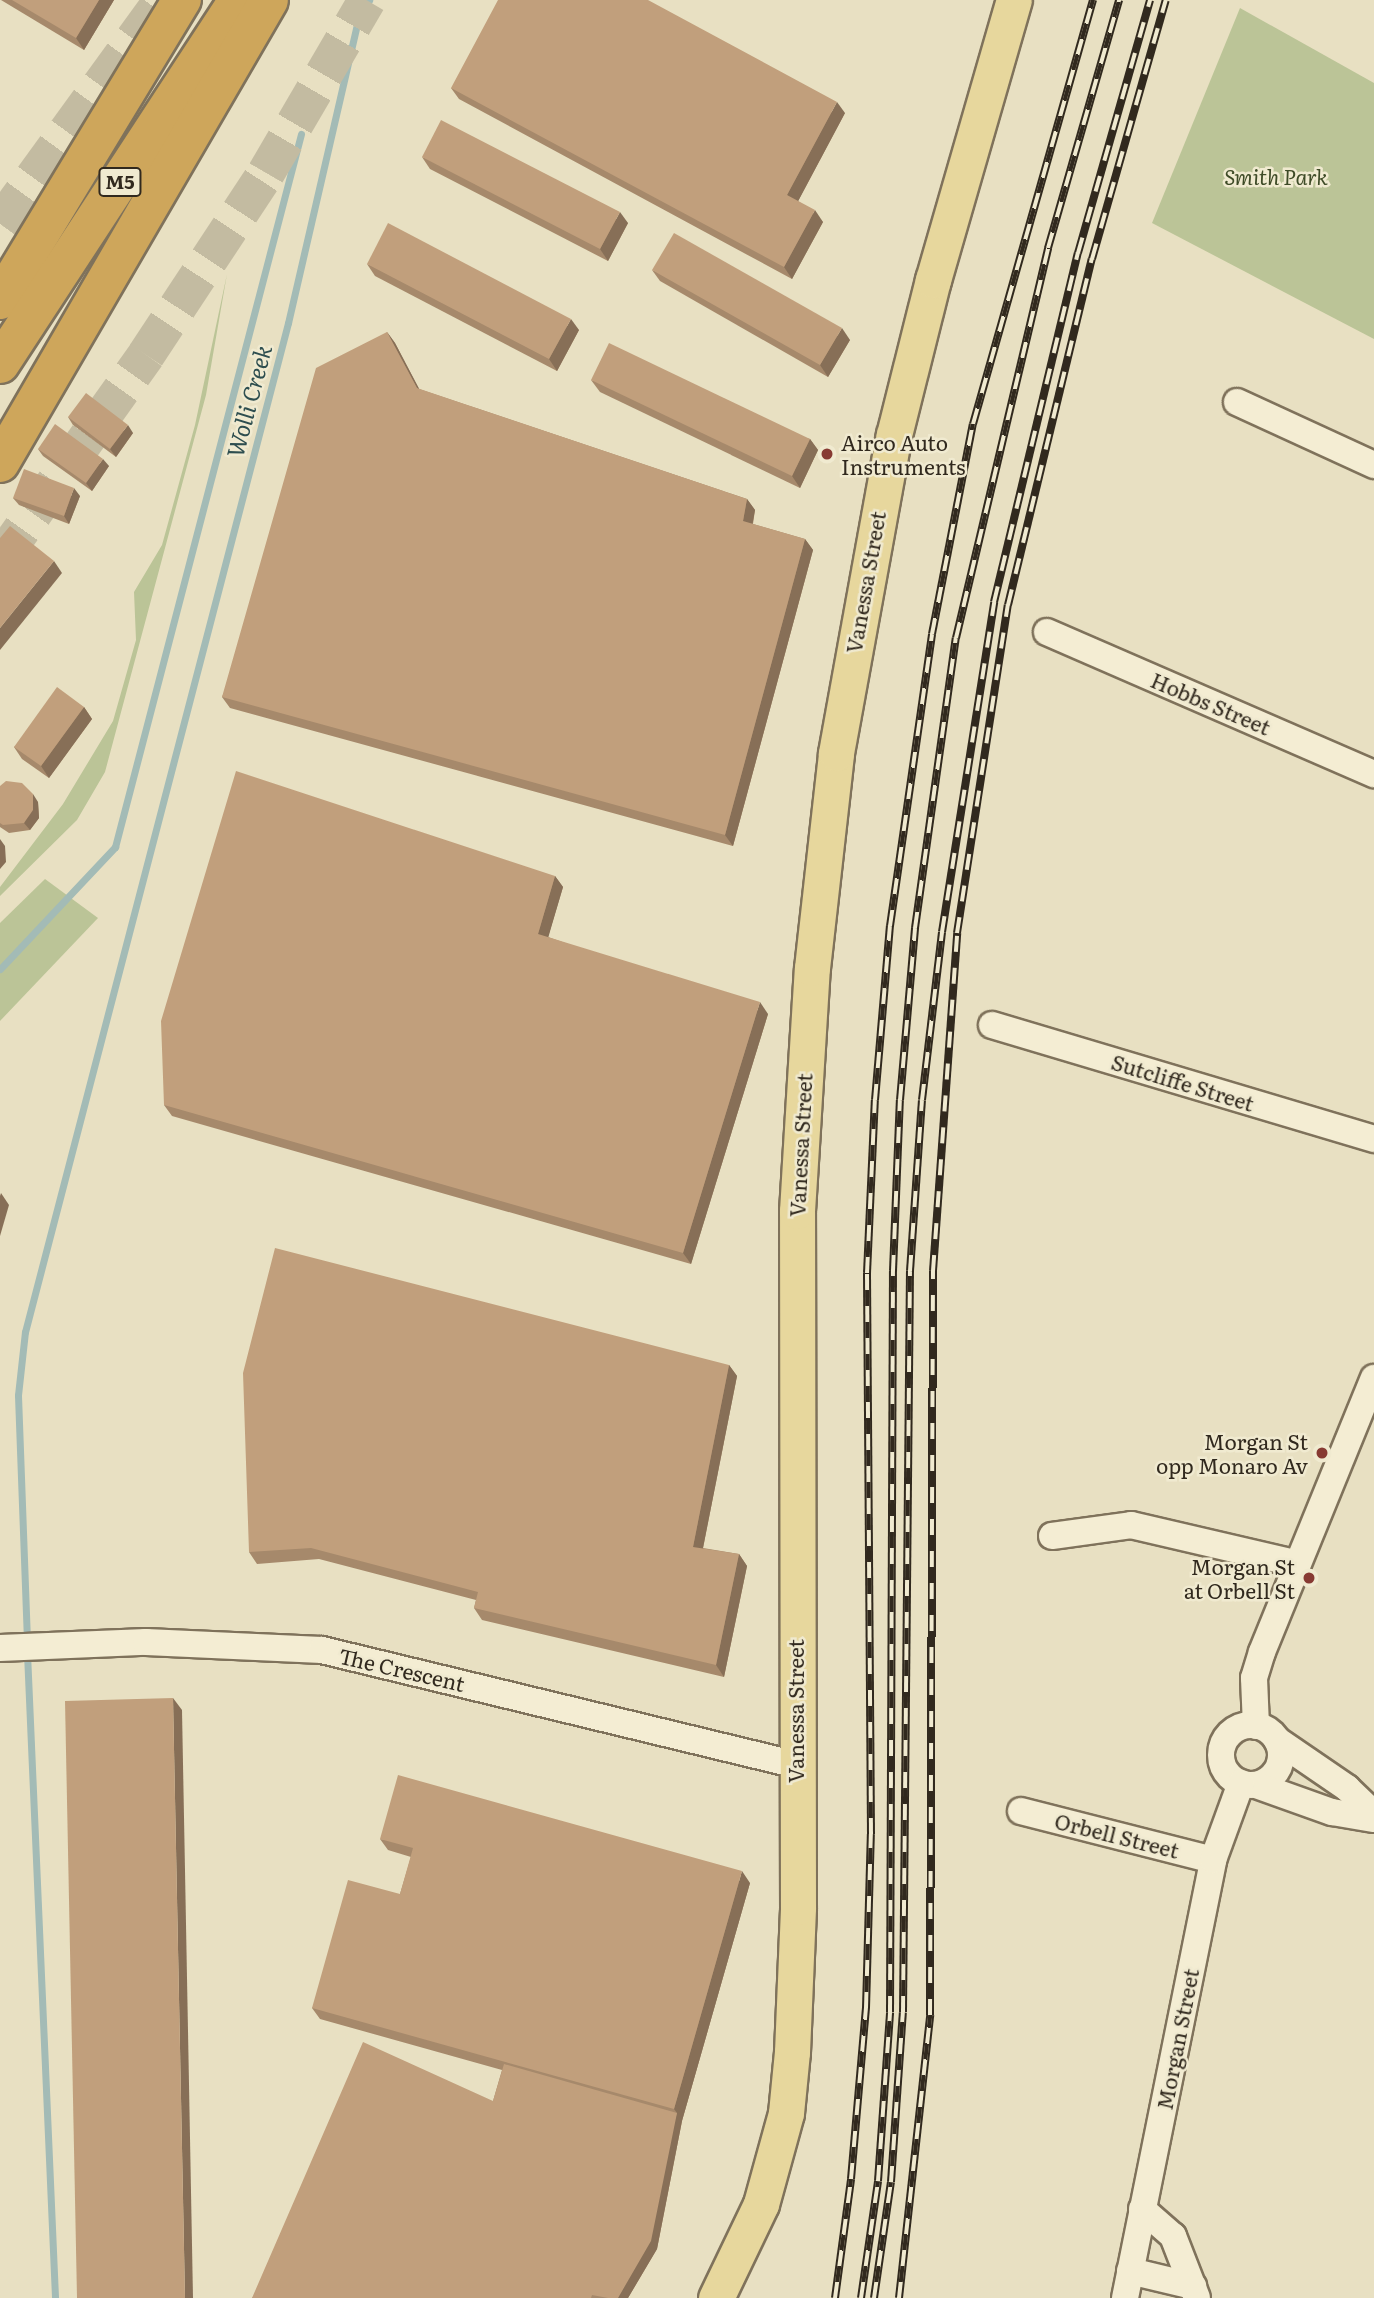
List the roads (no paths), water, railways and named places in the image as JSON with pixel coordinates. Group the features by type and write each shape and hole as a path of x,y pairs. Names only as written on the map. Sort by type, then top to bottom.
{"highway":[{"path":"0,268 181,0"},
{"name":"M5","path":"0,300 181,0"},
{"name":"M5","path":"0,363 239,0"},
{"path":"0,463 269,0"}],"main road":[{"name":"Vanessa Street","path":"716,2298 761,2204 786,2113 797,1983 796,1238 801,1106 821,875 849,672 892,444 933,280 1014,0"}],"street":[{"path":"1237,402 1374,465"},
{"name":"Hobbs Street","path":"1047,632 1374,774"},
{"name":"Sutcliffe Street","path":"992,1025 1374,1139"},
{"path":"1249,1784 1279,1766 1267,1733 1254,1678 1298,1564 1367,1417 1374,1378"},
{"path":"1052,1536 1131,1525 1298,1564"},
{"name":"The Crescent","path":"12,1647 146,1642 323,1650 795,1764"},
{"path":"1236,1730 1267,1733 1347,1788 1374,1817 1332,1812 1249,1784 1223,1766 1223,1745 1236,1730"},
{"name":"Morgan Street","path":"1125,2298 1213,1860 1249,1784"},
{"name":"Orbell Street","path":"1021,1811 1213,1860"},
{"path":"1142,2209 1173,2236 1195,2292"},
{"path":"1130,2271 1195,2292"}],"waterway":[{"name":"Wolli Creek","path":"27,1641 18,1395 25,1332 288,323 357,23 369,0"},
{"name":"Wolli Creek","path":"0,969 115,847 301,134"},
{"path":"27,1653 55,2298"}],"tunnel":[{"path":"0,224 163,0"},
{"path":"0,560 146,355 266,173 367,0"}],"railway":[{"path":"835,2298 851,2179 866,2008 871,1834 867,1273 875,1100 890,926 932,634 973,424 1093,0"},
{"path":"861,2298 878,2181 890,2012 893,1271 900,1100 915,928 956,638 1048,248 1119,0"},
{"path":"874,2298 891,2182 903,2012 910,1271 922,1100 942,932 994,602 1078,253 1150,0"},
{"path":"899,2298 930,2015 933,1271 957,933 1008,605 1092,259 1166,0"}],"place":[{"name":"Airco Auto Instruments","path":"827,454"},
{"name":"Morgan St opp Monaro Av","path":"1322,1453"},
{"name":"Morgan St at Orbell St","path":"1309,1578"}],"park label":[{"name":"Smith Park","path":"1276,176"}]}
